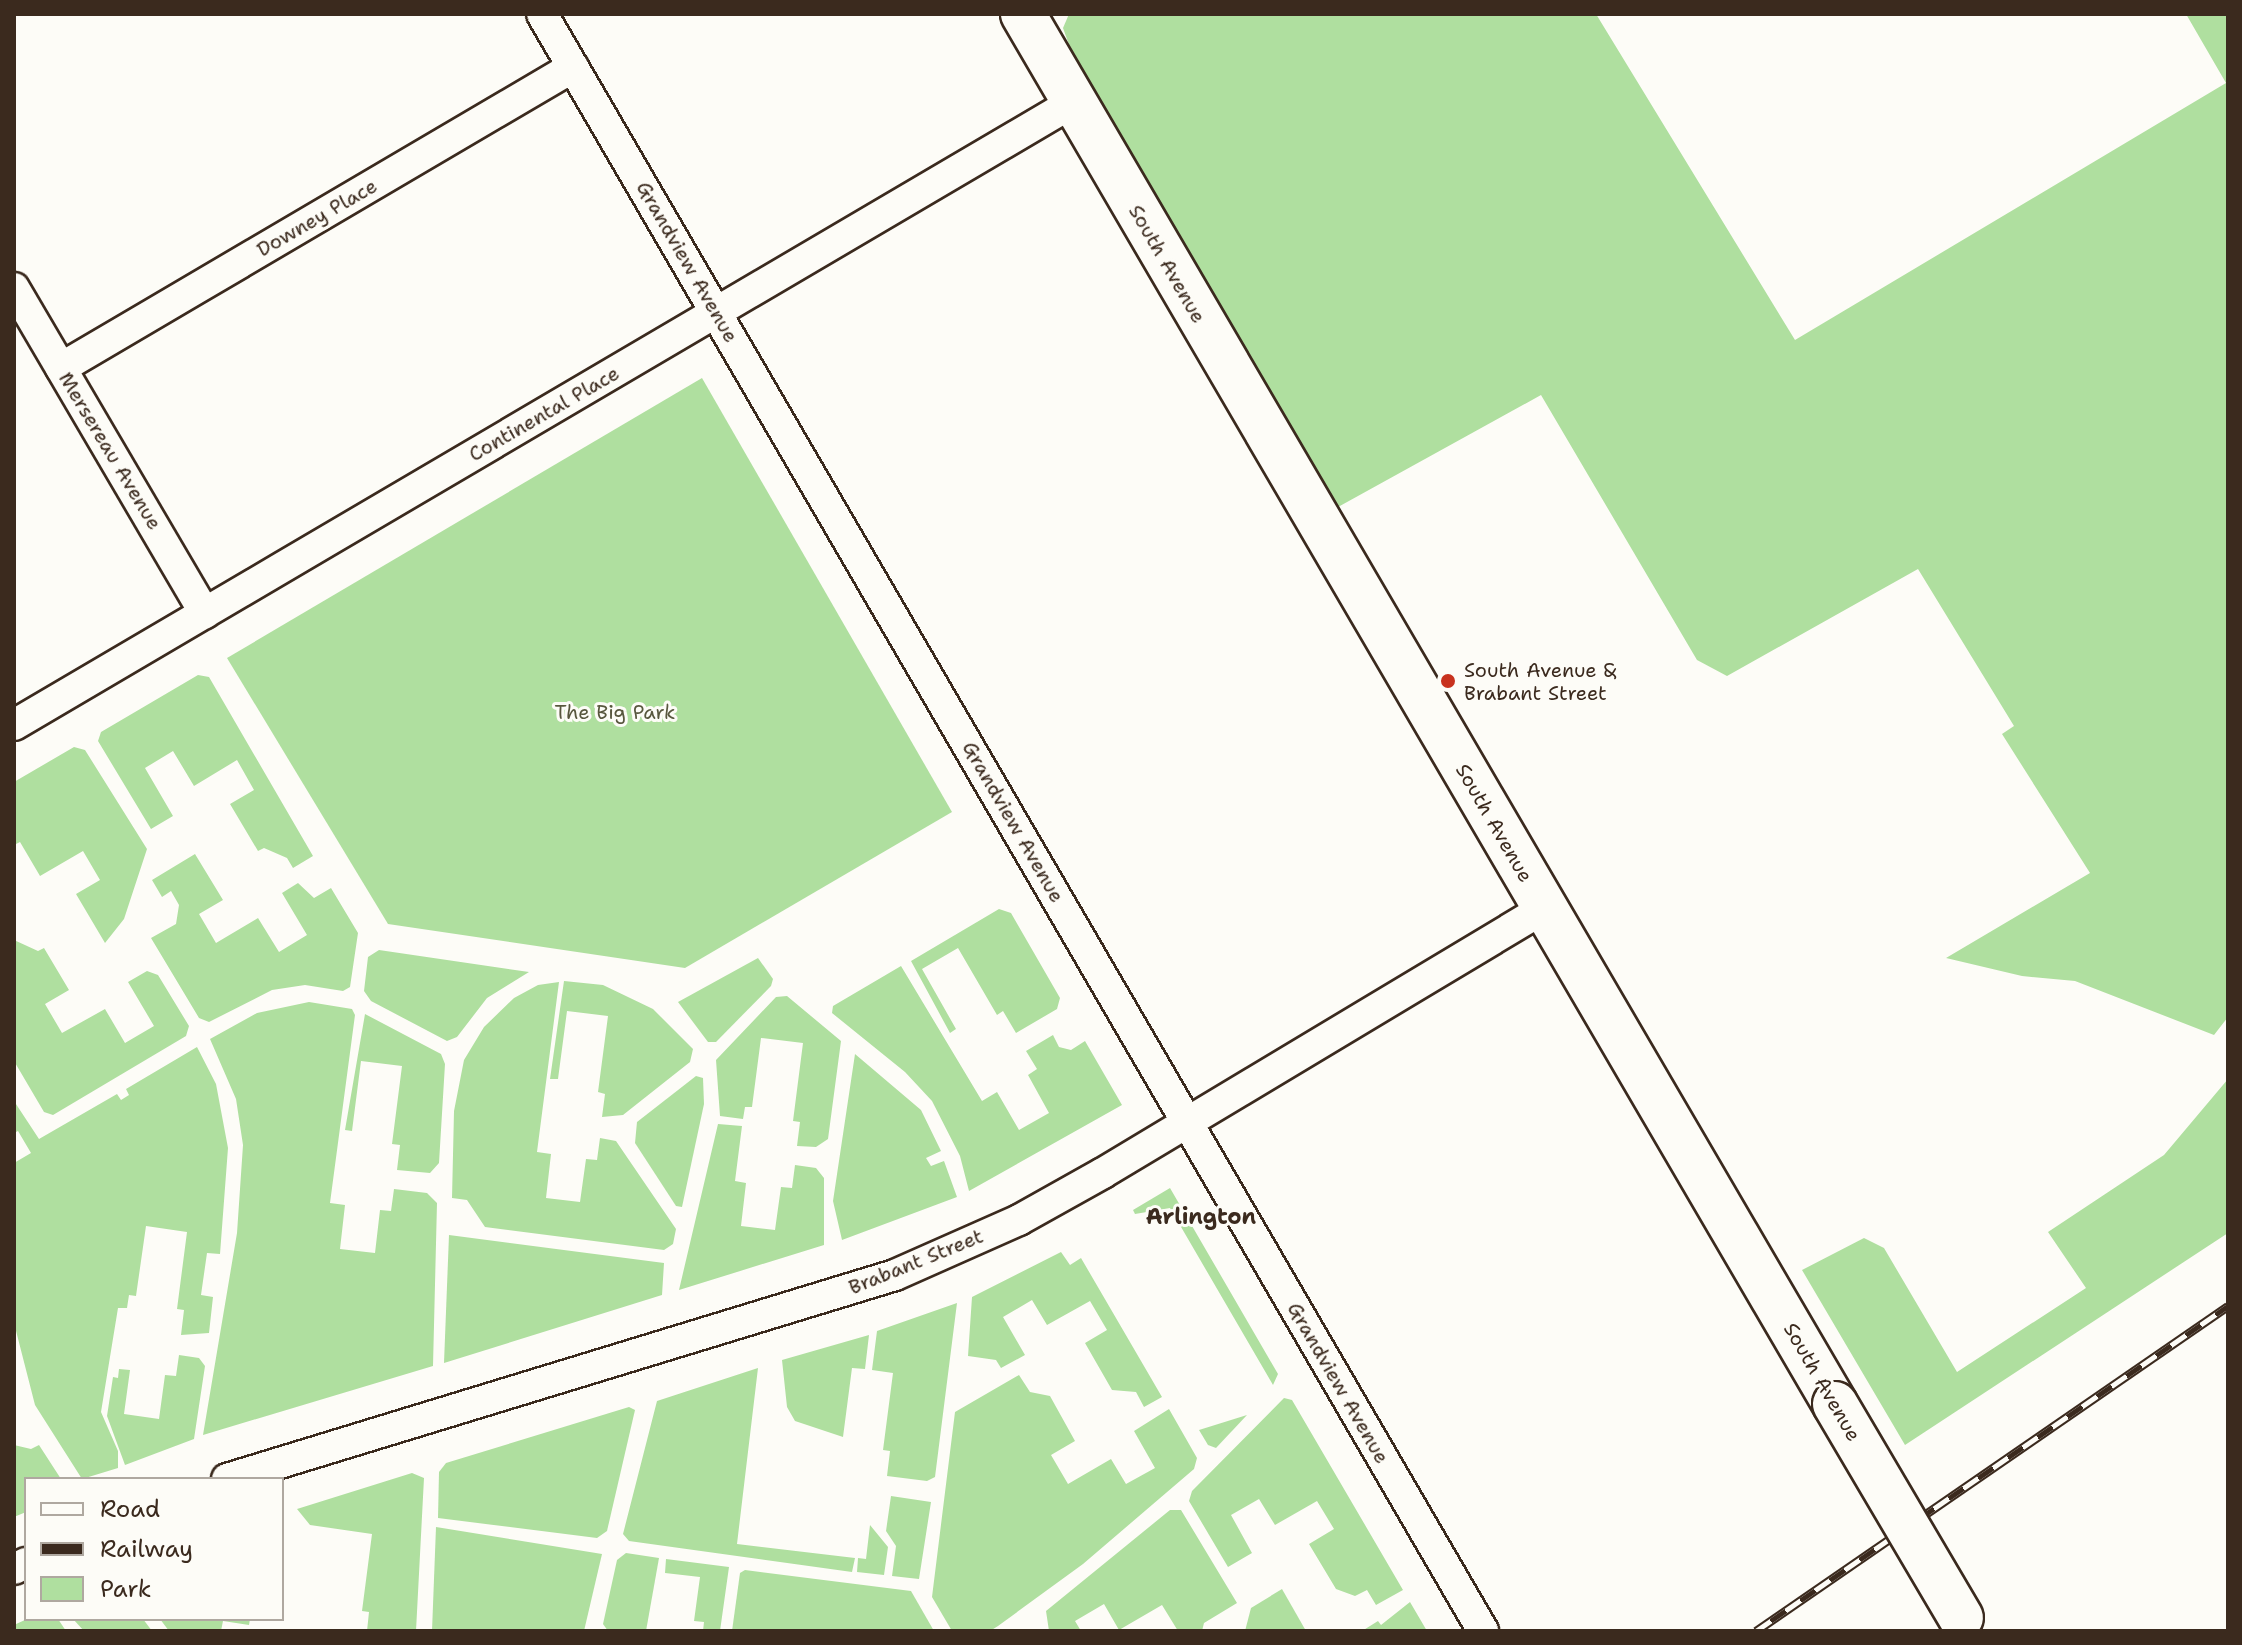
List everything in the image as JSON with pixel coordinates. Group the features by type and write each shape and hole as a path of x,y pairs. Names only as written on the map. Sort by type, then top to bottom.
{"street":[{"name":"Grandview Avenue","path":"542,14 1483,1631"},
{"name":"South Avenue","path":"1023,14 1072,103 1964,1625"},
{"name":"Downey Place","path":"61,368 573,67"},
{"name":"Continental Place","path":"14,725 1072,103"},
{"name":"Mersereau Avenue","path":"14,288 205,613"},
{"name":"Brabant Street","path":"234,1477 895,1275 1019,1220 1543,909"}],"green space":[{"path":"1069,14 1596,14 1795,340 2226,83 2186,14 2228,14 2228,1017 2214,1035 2075,981 2022,976 1946,958 2090,873 2002,734 2014,726 1918,569 1727,676 1697,660 1541,395 1329,512 1087,95 1063,28"},
{"name":"The Big Park","path":"702,378 952,812 685,968 388,924 227,658"},
{"path":"198,675 209,677 313,856 293,868 287,858 264,848 258,851 230,804 254,790 237,760 194,786 173,751 145,768 173,816 151,829 98,741 101,732"},
{"path":"74,747 85,750 147,849 124,919 105,943 76,894 100,880 83,851 40,876 20,842 14,845 14,782"},
{"path":"195,854 223,900 199,914 216,943 258,918 279,952 307,935 282,893 298,883 314,898 331,888 358,933 350,987 343,991 305,985 272,990 209,1022 199,1018 151,938 176,924 179,905 171,891 162,897 152,880"},
{"path":"999,909 1011,913 1060,998 1057,1009 1016,1033 1003,1011 997,1015 958,948 922,969 956,1029 950,1033 911,961"},
{"path":"14,940 38,951 44,948 69,990 45,1004 62,1033 105,1009 125,1043 154,1026 128,982 147,971 158,975 189,1026 186,1036 53,1115 44,1112 14,1061"},
{"path":"379,950 529,972 487,998 457,1037 447,1041 371,1001 364,991 368,957"},
{"path":"758,958 773,979 771,986 716,1042 708,1042 678,1002"},
{"path":"901,966 982,1101 997,1092 1019,1130 1049,1113 1028,1075 1037,1069 1026,1051 1053,1035 1059,1047 1071,1050 1085,1041 1122,1105 969,1191 960,1156 932,1101 905,1072 832,1013 833,1006"},
{"path":"564,981 603,985 653,1009 693,1049 690,1062 623,1115 602,1117 605,1094 598,1092 608,1016 567,1011 558,1079 550,1079"},
{"path":"559,982 537,1152 551,1154 546,1198 580,1202 586,1159 597,1160 600,1138 616,1141 676,1229 673,1244 664,1250 485,1227 467,1200 452,1198 454,1111 464,1060 484,1027 514,998 538,985"},
{"path":"787,996 841,1041 828,1139 816,1147 797,1146 800,1122 793,1121 803,1043 761,1038 752,1107 745,1107 743,1119 720,1116 716,1060 776,997"},
{"path":"309,1002 352,1009 355,1015 330,1203 345,1205 340,1249 375,1253 380,1210 391,1211 394,1189 427,1193 437,1203 433,1366 203,1435 237,1233 243,1145 236,1099 210,1039 257,1013"},
{"path":"365,1014 441,1054 445,1064 439,1163 430,1173 397,1170 400,1145 392,1144 402,1066 361,1061 352,1131 345,1130"},
{"path":"197,1047 216,1084 228,1148 220,1254 207,1253 201,1295 213,1297 209,1333 181,1335 184,1310 177,1309 187,1232 146,1226 136,1296 129,1295 127,1308 118,1308 101,1412 118,1451 118,1468 81,1477 35,1405 14,1323 14,1163 31,1153 18,1131 14,1133 14,1101 39,1139 117,1094 121,1100 129,1095 126,1089"},
{"path":"855,1054 921,1110 941,1151 926,1158 931,1166 944,1161 957,1197 842,1240 833,1201"},
{"path":"696,1076 703,1078 704,1104 682,1207 676,1206 635,1143 637,1122"},
{"path":"2228,1079 2228,1233 1905,1445 1802,1270 1864,1238 1884,1248 1957,1372 2086,1288 2048,1232 2164,1155"},
{"path":"718,1124 742,1126 735,1181 746,1183 741,1226 775,1230 781,1187 792,1188 795,1165 816,1168 824,1178 824,1245 679,1290"},
{"path":"1170,1188 1278,1374 1273,1385 1170,1208 1135,1214 1133,1210"},
{"path":"449,1235 664,1263 662,1295 444,1363"},
{"path":"1061,1252 1070,1265 1081,1258 1162,1397 1144,1407 1136,1392 1112,1390 1085,1343 1107,1330 1090,1301 1047,1325 1032,1300 1003,1317 1025,1355 1001,1368 996,1360 968,1356 972,1297"},
{"path":"957,1303 935,1477 927,1481 887,1476 890,1451 883,1450 893,1373 872,1370 877,1331"},
{"path":"869,1335 865,1369 852,1368 843,1437 795,1421 787,1407 782,1360"},
{"path":"179,1355 199,1358 205,1366 194,1439 125,1465 107,1416 113,1377 118,1378 119,1369 130,1370 124,1414 159,1419 165,1375 176,1376"},
{"path":"758,1368 737,1544 855,1558 852,1572 629,1541 623,1534 657,1401"},
{"path":"1019,1375 1030,1392 1050,1396 1075,1441 1051,1455 1068,1484 1111,1459 1126,1484 1155,1468 1134,1431 1169,1409 1197,1458 1194,1469 1083,1564 998,1626 990,1631 952,1631 932,1597 955,1412"},
{"path":"1284,1398 1292,1400 1403,1590 1376,1605 1367,1590 1355,1596 1336,1589 1309,1544 1334,1529 1317,1501 1275,1525 1259,1499 1231,1515 1252,1553 1228,1567 1189,1501 1192,1491"},
{"path":"629,1407 635,1410 607,1531 597,1538 438,1518 439,1472 446,1463"},
{"path":"1247,1415 1216,1448 1208,1445 1199,1430"},
{"path":"14,1445 31,1449 39,1445 60,1477 24,1477 24,1513 14,1517"},
{"path":"412,1473 424,1478 416,1631 367,1631 369,1612 362,1611 372,1534 310,1525 297,1509"},
{"path":"891,1496 931,1502 919,1579 892,1576 896,1546 886,1531"},
{"path":"1170,1510 1181,1510 1237,1603 1204,1623 1202,1631 1178,1631 1162,1605 1119,1630 1104,1604 1075,1621 1081,1631 1049,1631 1046,1611"},
{"path":"870,1525 888,1547 884,1575 857,1572 858,1558 866,1559"},
{"path":"436,1527 602,1554 584,1631 432,1631"},
{"path":"626,1553 659,1558 646,1631 608,1631 603,1624 617,1560"},
{"path":"666,1559 729,1567 720,1631 703,1631 704,1622 694,1621 700,1577 665,1573"},
{"path":"745,1570 911,1591 934,1631 732,1631 740,1573"},
{"path":"1282,1589 1306,1631 1245,1631 1251,1608"},
{"path":"1410,1602 1427,1631 1362,1631 1378,1621 1381,1625"},
{"path":"24,1620 59,1621 66,1631 14,1631 14,1625"},
{"path":"75,1621 144,1621 152,1631 84,1631"},
{"path":"162,1621 223,1621 221,1631 169,1631"},
{"path":"223,1621 250,1621 249,1625"}],"railway":[{"path":"1756,1631 2228,1306"}],"place":[{"name":"South Avenue & Brabant Street","path":"1448,681"}],"district":[{"name":"Arlington","path":"1201,1217"}]}
